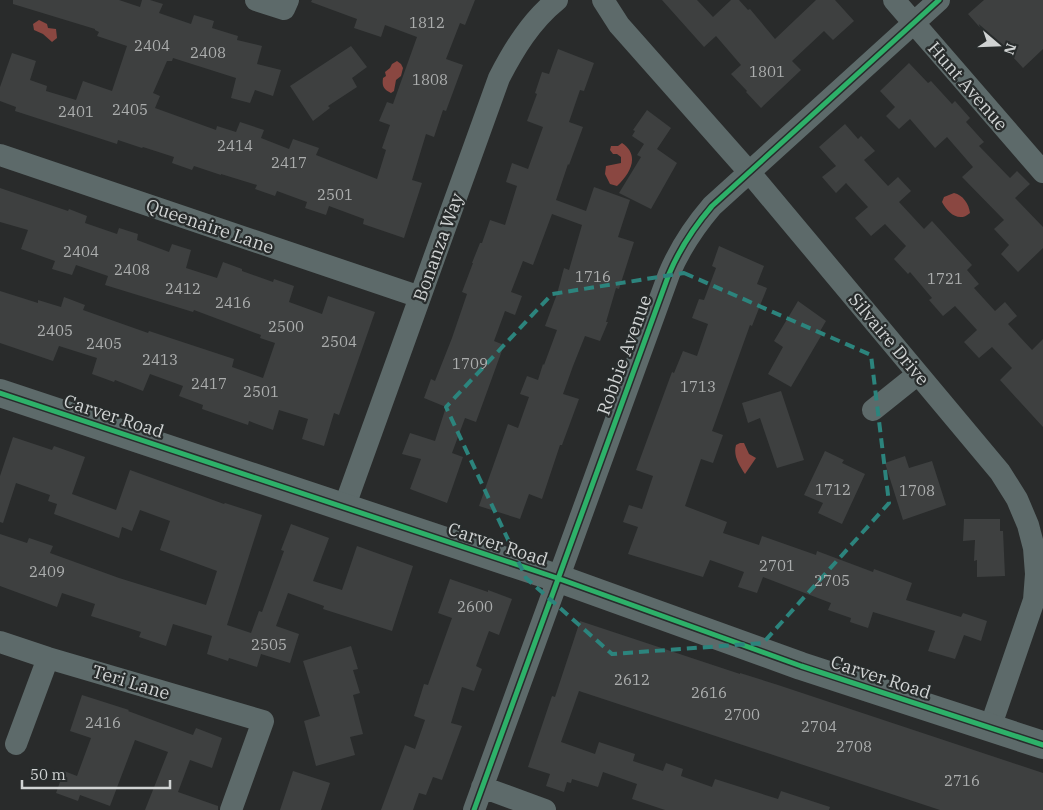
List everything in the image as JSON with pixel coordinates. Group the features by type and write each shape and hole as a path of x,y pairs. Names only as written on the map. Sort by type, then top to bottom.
{"street":[{"path":"256,0 284,9 288,0"},
{"name":"Bonanza Way","path":"344,508 499,78 511,54 526,32 556,0"},
{"name":"Silvaire Drive","path":"603,0 619,25 750,173 1000,472 1018,499 1034,548 1036,574 1034,600 990,728"},
{"name":"Hunt Avenue","path":"894,0 1043,172"},
{"name":"Robbie Avenue","path":"474,810 557,578 679,251 694,227 712,206 939,0"},
{"name":"Queenaire Lane","path":"0,155 420,297"},
{"path":"874,410 918,374"},
{"name":"Carver Road","path":"0,393 557,578 801,666 1043,745"},
{"name":"Teri Lane","path":"0,642 262,722 231,810"},
{"path":"16,744 48,658"},
{"path":"482,787 546,810"}],"highlighted area":[{"path":"684,273 871,355 889,503 763,643 612,654 526,578 446,407 552,294"}],"shaded area":[{"path":"39,20 47,24 48,28 56,29 57,38 52,42 43,34 34,30 33,24"},
{"path":"397,61 403,68 401,76 396,80 394,91 391,93 384,87 383,78 386,76 385,72"},
{"path":"622,143 631,153 632,164 617,186 610,184 605,174 606,166 621,163 621,157 613,154 610,150 611,146 618,146"},
{"path":"954,193 963,198 967,203 970,213 966,216 958,217 954,215 947,210 942,202 944,197"},
{"path":"744,443 749,454 756,458 745,474 735,453 736,445"}],"building":[{"path":"13,0 119,0 140,7 142,0 150,0 163,4 159,13 191,24 194,15 214,21 212,28 238,36 237,40 262,46 257,64 281,70 273,96 255,90 250,103 231,98 236,78 173,58 172,61 167,61 153,93 160,96 155,108 216,130 217,126 236,132 240,122 264,130 261,138 289,149 293,139 319,148 316,155 377,179 386,150 382,148 390,125 379,121 387,102 393,104 417,37 385,25 381,37 354,28 357,19 311,2 312,0 475,0 465,25 460,23 446,59 463,65 446,111 443,110 434,137 426,134 412,180 422,183 404,238 363,224 364,219 329,206 326,215 305,208 307,202 277,191 275,196 255,189 257,185 194,166 192,170 172,163 174,157 118,140 117,144 15,111 16,107 0,101 0,87 12,53 36,61 30,80 47,86 46,91 76,100 83,81 112,91 127,46 97,36 99,32 95,29 13,4"},
{"path":"662,0 697,0 713,17 731,0 739,0 748,10 750,9 775,39 816,0 835,0 854,21 833,40 824,31 792,61 801,70 761,108 731,74 741,65 716,36 704,47"},
{"path":"984,0 1043,0 1043,49 1023,68 1002,45 998,48 968,14"},
{"path":"351,46 367,67 352,78 357,87 328,106 330,108 313,121 290,86"},
{"path":"558,49 594,63 584,91 580,90 569,122 583,127 556,200 586,211 594,187 630,200 618,237 634,242 619,289 616,288 606,322 608,322 600,341 585,336 573,366 563,394 579,399 562,445 560,445 542,499 529,494 520,519 479,506 508,424 518,428 529,397 520,394 527,376 538,380 557,330 545,326 564,268 569,270 582,225 552,214 533,265 523,261 511,292 522,296 515,315 505,311 494,341 504,345 476,422 465,418 452,453 463,457 447,503 410,489 421,459 402,454 410,433 435,441 446,407 424,398 431,379 435,381 452,338 467,294 462,292 490,220 505,225 517,186 506,182 512,163 528,169 543,127 527,121 537,94 535,93 542,72 549,74"},
{"path":"909,63 928,83 931,81 952,104 955,101 970,118 966,122 984,142 979,146 1010,178 1017,171 1030,184 1015,198 1043,227 1043,248 1018,272 1001,254 1009,245 994,229 1004,220 962,177 973,167 947,137 935,148 910,119 899,129 886,116 895,107 880,91"},
{"path":"647,110 671,128 657,149 677,163 651,209 619,193 641,157 637,155 644,144 632,136 635,131 633,130"},
{"path":"845,124 858,139 861,136 875,151 864,160 888,186 898,177 911,191 899,202 924,229 932,221 972,265 967,270 979,284 974,288 995,311 1005,302 1017,316 1008,324 1032,350 1043,339 1043,427 1000,380 1012,368 992,347 979,358 964,342 977,330 955,306 943,316 929,300 932,298 910,272 908,274 894,259 906,246 885,224 871,236 855,218 868,207 846,183 836,193 822,177 836,166 819,147"},
{"path":"0,188 87,216 85,223 117,234 119,228 138,234 137,240 169,252 172,244 191,250 186,268 217,278 223,262 273,282 274,279 294,286 289,302 322,314 328,296 375,312 339,415 334,413 324,446 302,439 308,419 279,410 273,430 249,421 248,425 202,409 203,405 179,396 183,386 150,374 143,391 115,380 114,382 92,374 97,358 59,346 53,361 0,343 0,291 38,303 38,300 61,307 64,297 85,305 83,310 148,333 149,331 234,359 232,367 263,378 275,343 260,338 261,335 194,310 193,312 105,285 108,276 76,265 72,275 52,269 55,261 21,249 28,230 0,222"},
{"path":"719,246 764,266 757,284 767,288 752,326 750,325 712,431 723,435 713,463 701,459 685,506 727,522 723,533 759,545 762,536 816,555 817,551 873,572 874,569 912,583 906,600 961,617 963,613 987,621 981,641 964,635 955,659 928,651 935,631 873,612 868,628 850,622 851,618 828,610 831,603 763,577 757,593 738,587 744,572 710,560 703,577 628,554 638,527 623,522 629,505 642,509 653,476 636,470 672,372 674,373 683,351 697,356 708,324 692,318 699,299 704,300 716,268 712,266"},
{"path":"798,301 826,321 819,333 821,336 791,387 768,374 783,347 774,341"},
{"path":"781,391 804,460 777,468 760,418 748,423 742,403"},
{"path":"13,437 52,450 54,446 85,457 72,494 116,510 130,470 224,504 262,515 227,625 251,633 259,611 262,612 284,551 281,550 291,524 329,538 313,581 342,590 357,546 413,566 392,631 323,609 324,606 288,593 276,626 299,634 290,663 261,654 257,667 229,658 228,661 207,654 212,636 173,624 166,646 139,637 141,632 91,616 95,604 62,593 57,607 0,586 0,534 27,543 29,538 53,546 50,553 119,578 206,605 217,571 160,550 170,521 140,510 132,531 122,527 119,538 54,514 57,504 48,501 50,495 16,483 3,523 0,522 0,476"},
{"path":"825,451 844,460 842,463 865,474 842,524 818,513 823,503 804,495"},
{"path":"905,456 909,468 932,461 946,505 903,520 885,463"},
{"path":"964,519 1000,519 1000,531 1003,531 1005,576 977,577 977,560 974,561 975,540 963,541"},
{"path":"450,579 512,599 499,635 489,631 476,666 482,669 474,691 462,687 451,723 462,726 442,780 433,777 426,795 419,793 413,810 381,810 405,745 415,749 425,720 414,716 424,684 428,685 452,618 438,613"},
{"path":"580,621 1043,773 1043,810 940,810 579,691 561,742 595,754 599,742 635,754 633,761 663,771 666,763 683,769 681,776 712,787 715,779 778,799 781,791 830,807 829,810 665,810 632,799 637,784 603,772 598,787 572,779 571,783 567,782 564,792 546,786 550,774 528,767 552,696 555,697"},
{"path":"351,646 358,669 353,670 360,693 353,695 363,734 350,737 355,755 316,766 304,721 320,716 303,661"},
{"path":"82,695 129,710 193,735 196,728 222,738 212,768 190,760 178,792 218,806 218,810 145,810 168,752 135,740 110,806 80,795 78,801 56,793 64,771 77,776 91,738 70,731"},
{"path":"293,771 330,783 321,810 280,810"}],"cycle path":[{"path":"474,810 673,264 693,230 712,206 939,0"},
{"path":"0,393 557,578 801,666 1043,745"}]}
